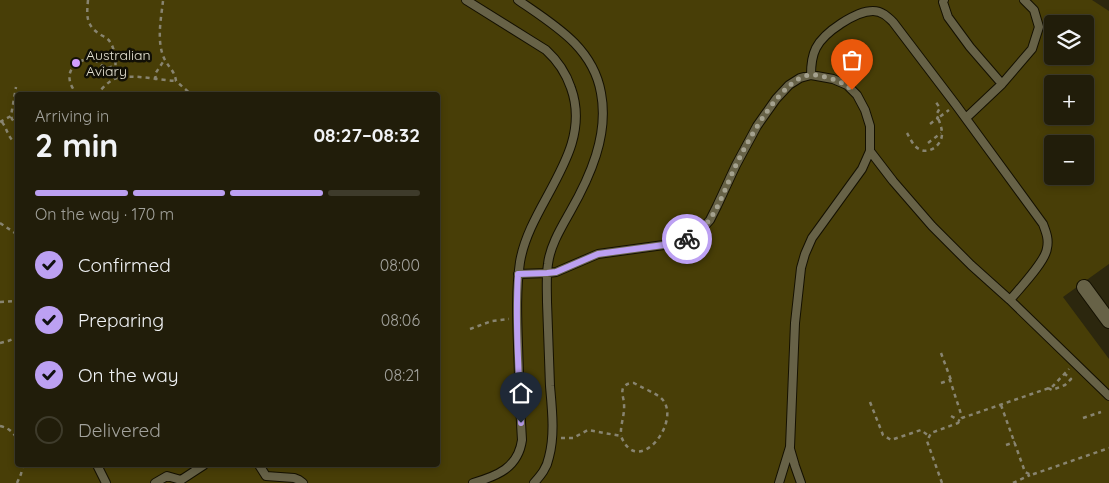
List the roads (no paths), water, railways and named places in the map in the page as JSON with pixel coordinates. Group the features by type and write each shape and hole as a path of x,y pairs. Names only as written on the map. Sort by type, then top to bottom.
{"street":[{"path":"1084,287 1109,321"}],"lane":[{"path":"466,0 546,50 567,77 576,110 574,132 565,162 528,234 518,274 517,319 521,448 510,466 491,481 473,483"},
{"path":"518,0 555,26 580,48 588,58 593,69 603,103 602,127 598,148 588,176 554,243 548,263 548,350 552,438 546,467 534,483"},
{"path":"944,0 948,17 970,47 1002,84"},
{"path":"966,118 1002,84 1032,49 1039,27 1034,10 1024,0"},
{"path":"811,75 815,50 825,35 839,25 866,12 875,11 886,15 893,22 1043,224 1048,248 1044,258 1010,300"},
{"path":"518,274 556,272 598,254 671,244 686,239 700,231 710,220 718,206 736,165 758,126 789,85 800,78 811,75 833,79 847,85 857,95 865,110 870,126 870,151 862,169 812,238 801,268 795,322 790,447 794,466 801,483"},
{"path":"870,151 932,226 1109,396"},
{"path":"779,483 790,447"},
{"path":"98,467 106,483"},
{"path":"155,483 167,476 181,480 201,467"},
{"path":"260,467 266,476 294,478 302,483"}],"place":[{"name":"Australian Aviary","path":"76,63"}]}
